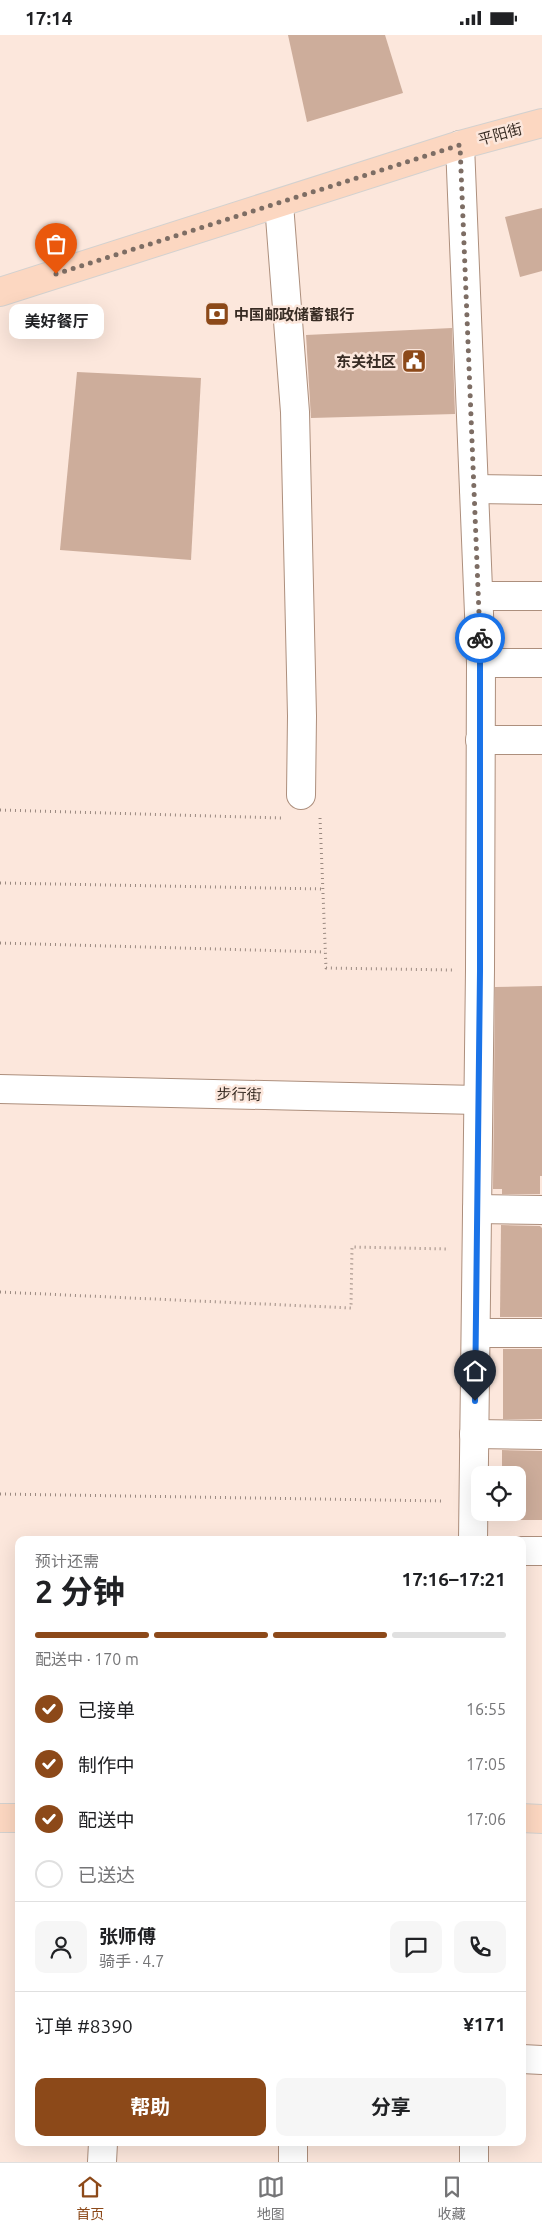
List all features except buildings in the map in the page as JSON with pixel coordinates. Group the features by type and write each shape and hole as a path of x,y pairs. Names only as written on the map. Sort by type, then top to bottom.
{"main road":[{"name":"平阳街","path":"0,292 460,145 542,123"},
{"path":"0,1818 15,1818"},
{"path":"526,1818 542,1819"}],"street":[{"path":"460,145 479,596 480,663 480,971 474,1466"},
{"path":"279,204 295,412 302,716 301,810"},
{"path":"474,489 542,490"},
{"path":"479,596 542,597"},
{"path":"480,663 542,663"},
{"path":"480,740 542,740"},
{"name":"步行街","path":"0,1089 477,1100"},
{"path":"477,1209 542,1210"},
{"path":"476,1333 542,1333"},
{"path":"474,1434 542,1435"},
{"path":"473,1521 473,1536"},
{"path":"526,1551 542,1551"},
{"path":"526,2059 542,2060"},
{"path":"102,2146 102,2162"},
{"path":"293,2146 293,2162"},
{"path":"474,2146 474,2162"}],"path":[{"path":"0,811 301,810 320,819"},
{"path":"301,810 320,819"},
{"path":"320,819 326,968 480,971"},
{"path":"0,883 323,889"},
{"path":"0,943 325,952"},
{"path":"0,1292 351,1308 352,1247 477,1250"},
{"path":"0,1493 471,1501"}],"way so far":[{"path":"56,274 460,145 480,638"}],"place":[{"name":"美好餐厅","path":"56,274"},
{"name":"中国邮政储蓄银行","path":"217,314"},
{"name":"东关社区","path":"414,361"}],"route":[{"path":"475,1401 480,971 480,638"}]}
